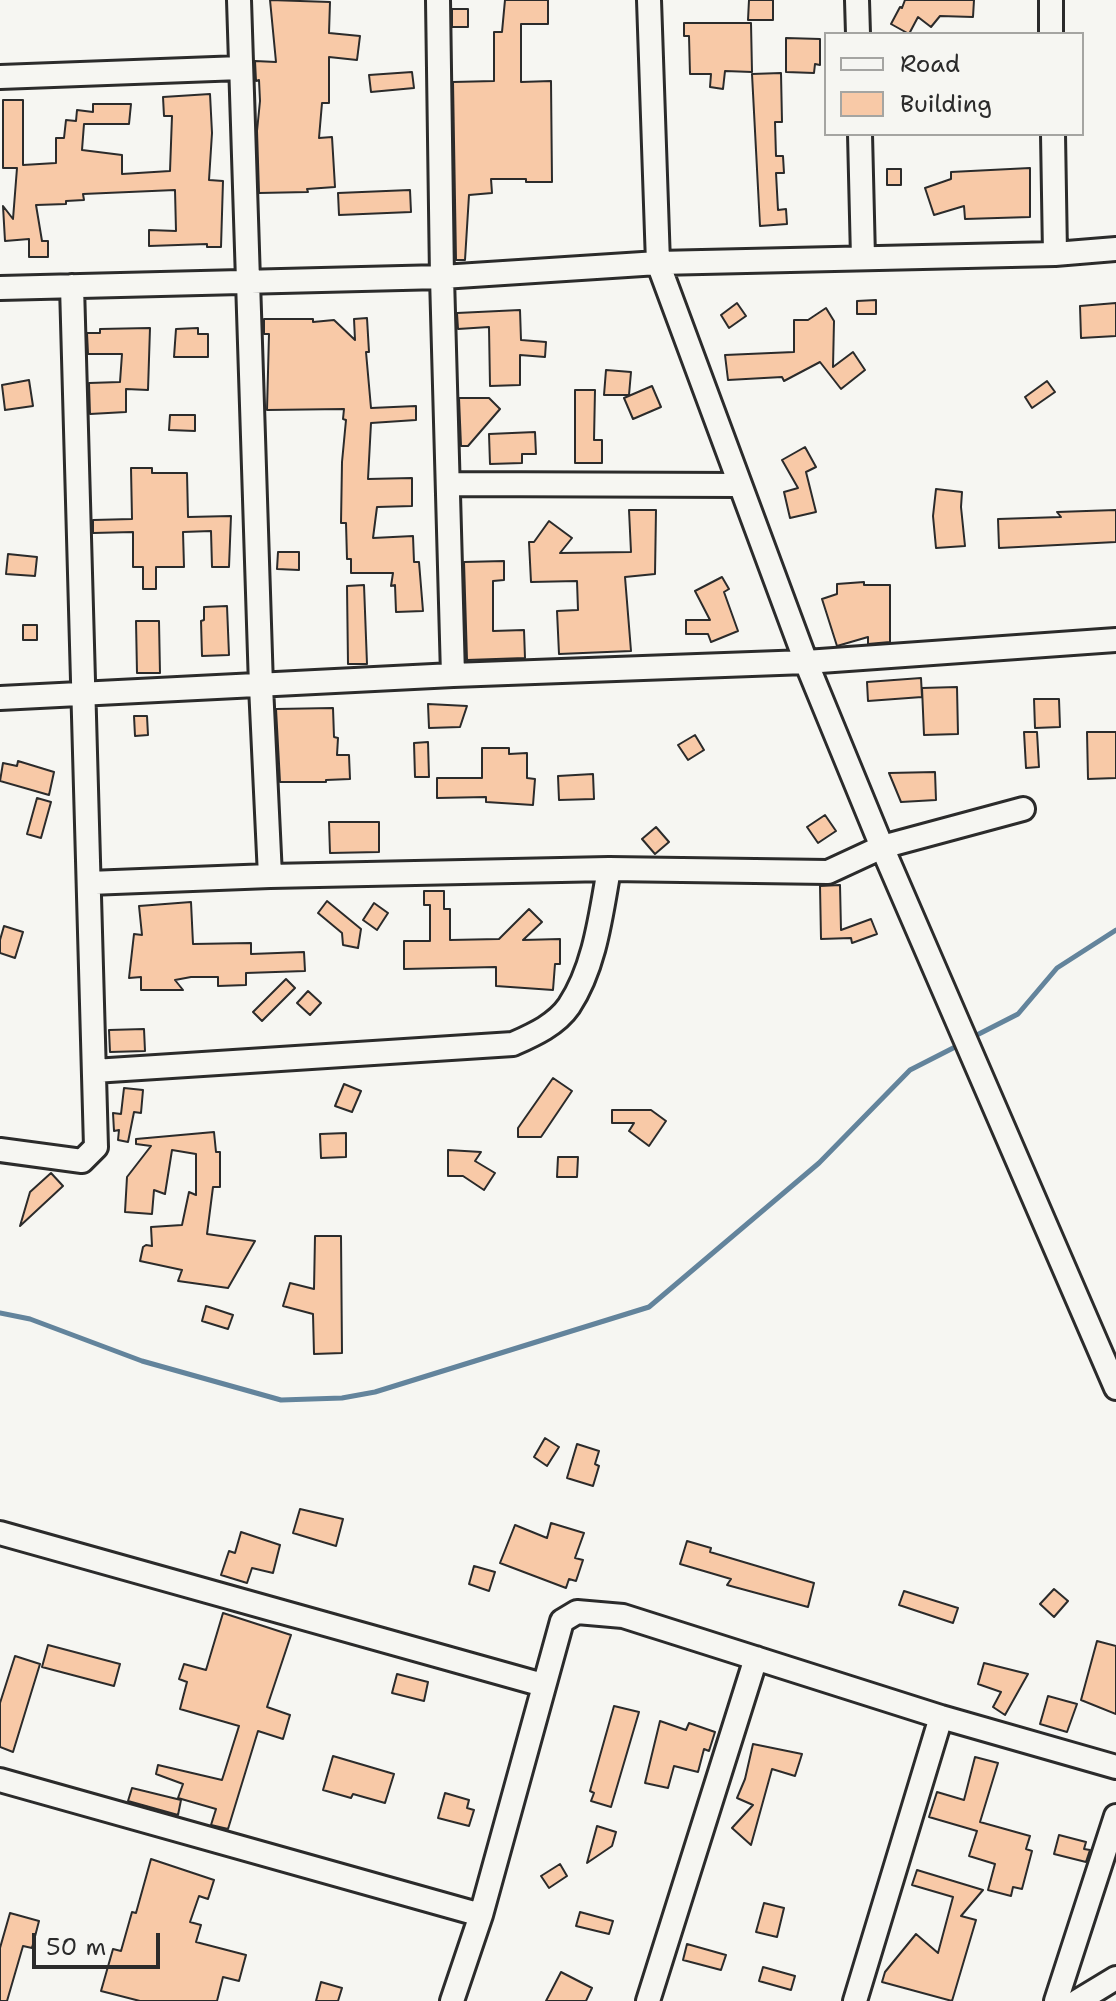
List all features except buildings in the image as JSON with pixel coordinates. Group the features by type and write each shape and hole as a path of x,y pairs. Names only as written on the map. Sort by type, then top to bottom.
{"street":[{"path":"239,0 270,876"},
{"path":"438,0 453,675"},
{"path":"649,0 658,263 806,662 882,847 1116,1388"},
{"path":"857,0 858,32"},
{"path":"1051,0 1051,32"},
{"path":"0,77 241,68"},
{"path":"860,136 863,258"},
{"path":"1053,136 1055,254"},
{"path":"0,288 442,277 658,263 1055,254 1116,249"},
{"path":"0,1150 82,1161 96,1147 72,286"},
{"path":"448,484 740,485"},
{"path":"0,698 453,675 806,662 1116,640"},
{"path":"89,883 609,869 828,872 882,847 1023,809"},
{"path":"94,1071 513,1044 543,1030 568,1008 596,940 609,869"},
{"path":"0,1533 543,1685"},
{"path":"452,2001 481,1915 562,1621 577,1612 623,1616 941,1717 1116,1767"},
{"path":"648,2001 756,1658"},
{"path":"855,2001 941,1717"},
{"path":"0,1780 481,1915"},
{"path":"1056,2001 1116,1816"},
{"path":"1078,2001 1116,1978"}],"waterway":[{"path":"971,1038 1018,1014 1057,968 1116,930"},
{"path":"0,1313 30,1319 142,1361 281,1400 342,1398 375,1392 649,1307 819,1163 910,1070 959,1045"}]}
